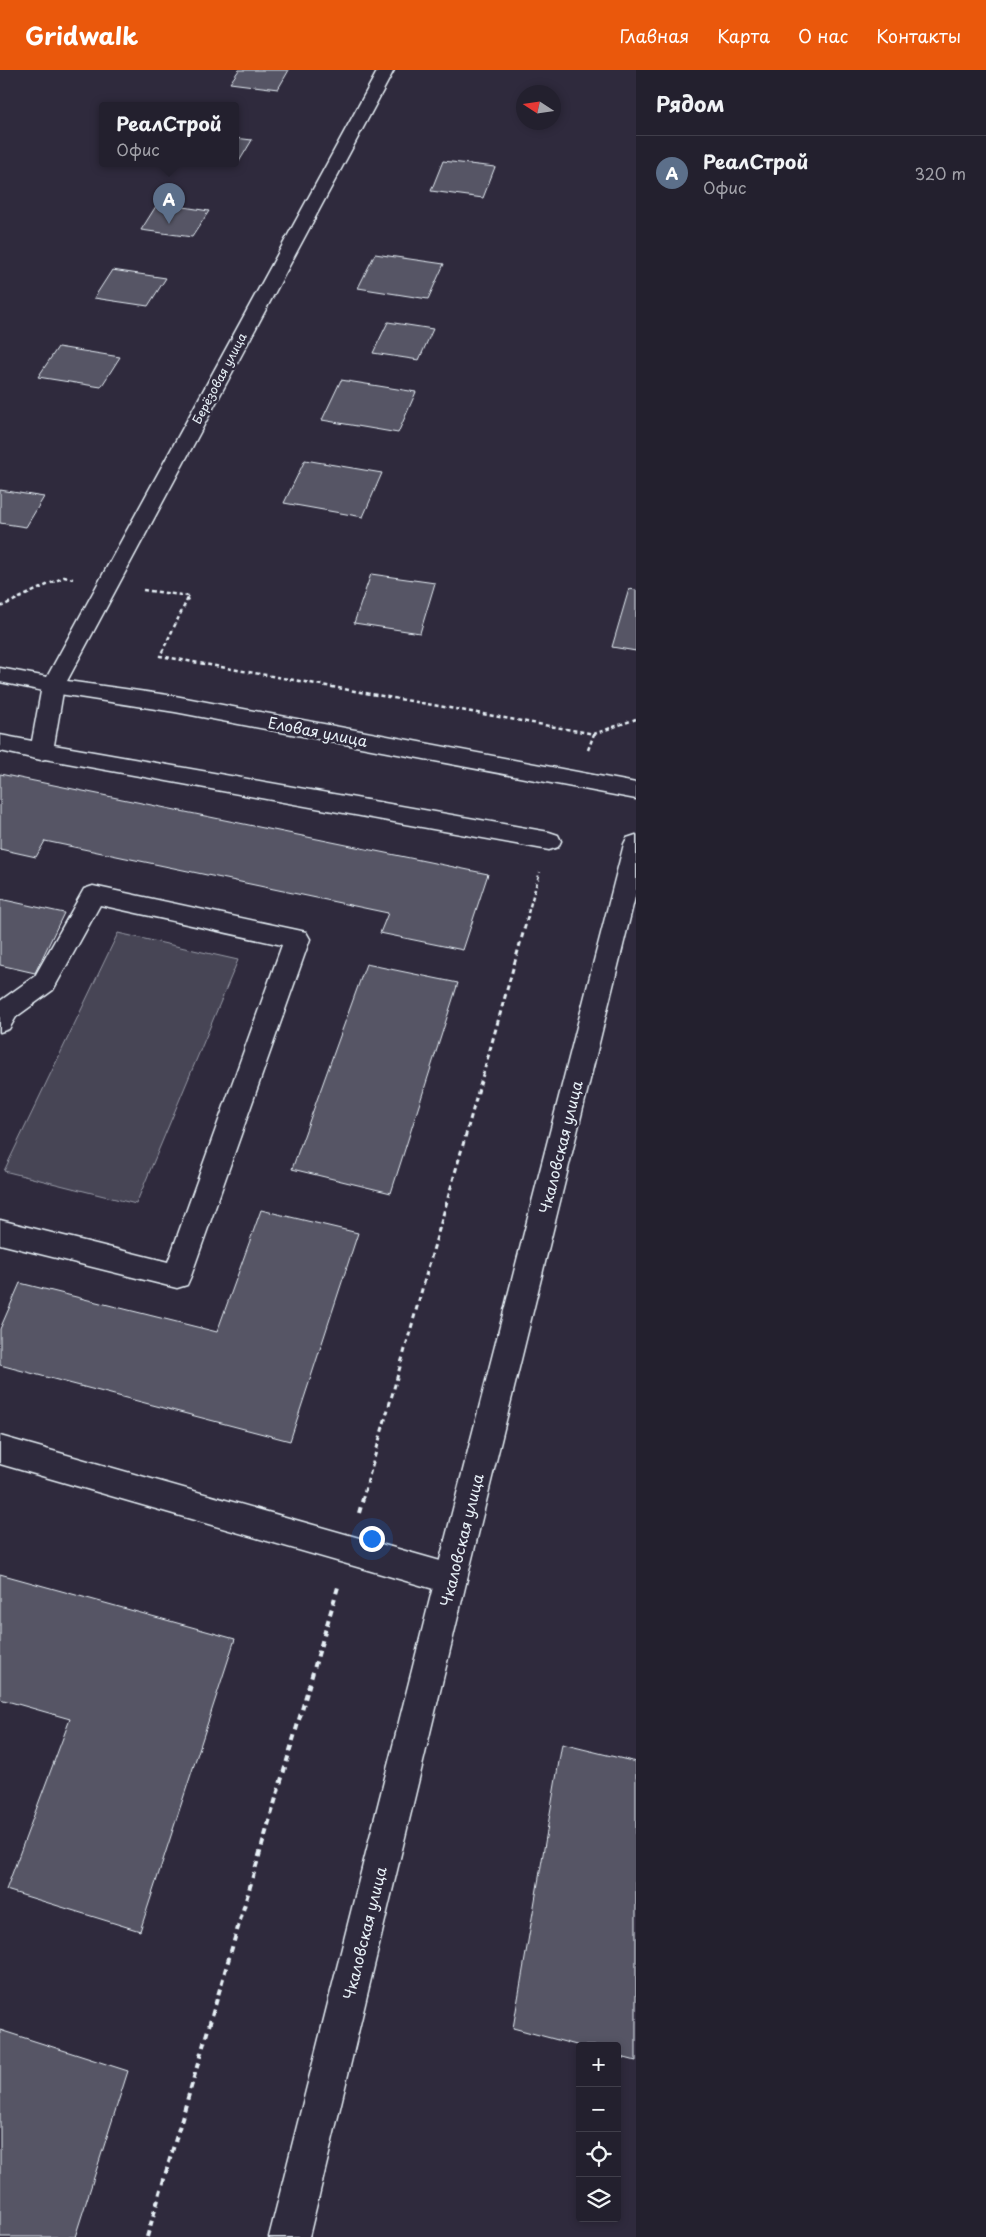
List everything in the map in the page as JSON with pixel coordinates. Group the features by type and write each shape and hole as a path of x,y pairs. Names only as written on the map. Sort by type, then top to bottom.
{"street":[{"name":"Берёзовая улица","path":"41,752 53,686 386,70"},
{"name":"Еловая улица","path":"0,675 53,686 175,704 636,791"},
{"path":"0,743 41,752 549,840"},
{"name":"Чкаловская улица","path":"289,2237 451,1580 636,844"},
{"path":"0,1022 6,1010 44,983 93,895 297,939 177,1276 0,1232"},
{"path":"1,1452 451,1580"}],"path":[{"path":"0,607 64,577 189,596 160,656 594,734 636,719"},
{"path":"576,780 594,734"},
{"path":"147,2237 348,1552 549,840"}],"shaded area":[{"path":"118,933 238,960 136,1204 4,1171"}],"building":[{"path":"239,70 289,70 278,89 230,83"},
{"path":"239,138 252,140 239,162"},
{"path":"443,161 495,167 483,198 431,191"},
{"path":"158,203 209,211 192,237 141,230"},
{"path":"375,254 444,264 428,299 358,288"},
{"path":"112,270 166,278 148,306 94,298"},
{"path":"388,322 433,329 419,360 373,353"},
{"path":"58,347 120,357 101,387 38,377"},
{"path":"341,380 416,392 398,433 322,420"},
{"path":"305,460 382,473 363,517 284,503"},
{"path":"0,490 44,497 26,527 0,523"},
{"path":"371,574 435,583 420,633 354,623"},
{"path":"629,589 636,590 636,651 612,647"},
{"path":"0,774 488,874 463,950 380,933 388,913 45,841 36,857 0,849"},
{"path":"0,899 64,913 35,973 0,965"},
{"path":"366,964 458,983 391,1193 292,1169"},
{"path":"261,1210 358,1233 290,1441 0,1365 0,1329 20,1283 217,1332"},
{"path":"0,1574 235,1639 140,1931 6,1890 70,1719 0,1699"},
{"path":"562,1744 636,1762 636,2061 621,2057 621,2042 576,2042 576,2045 513,2028"},
{"path":"0,2030 128,2071 75,2237 0,2237"}],"place":[{"name":"РеалСтрой","path":"169,224"}]}
